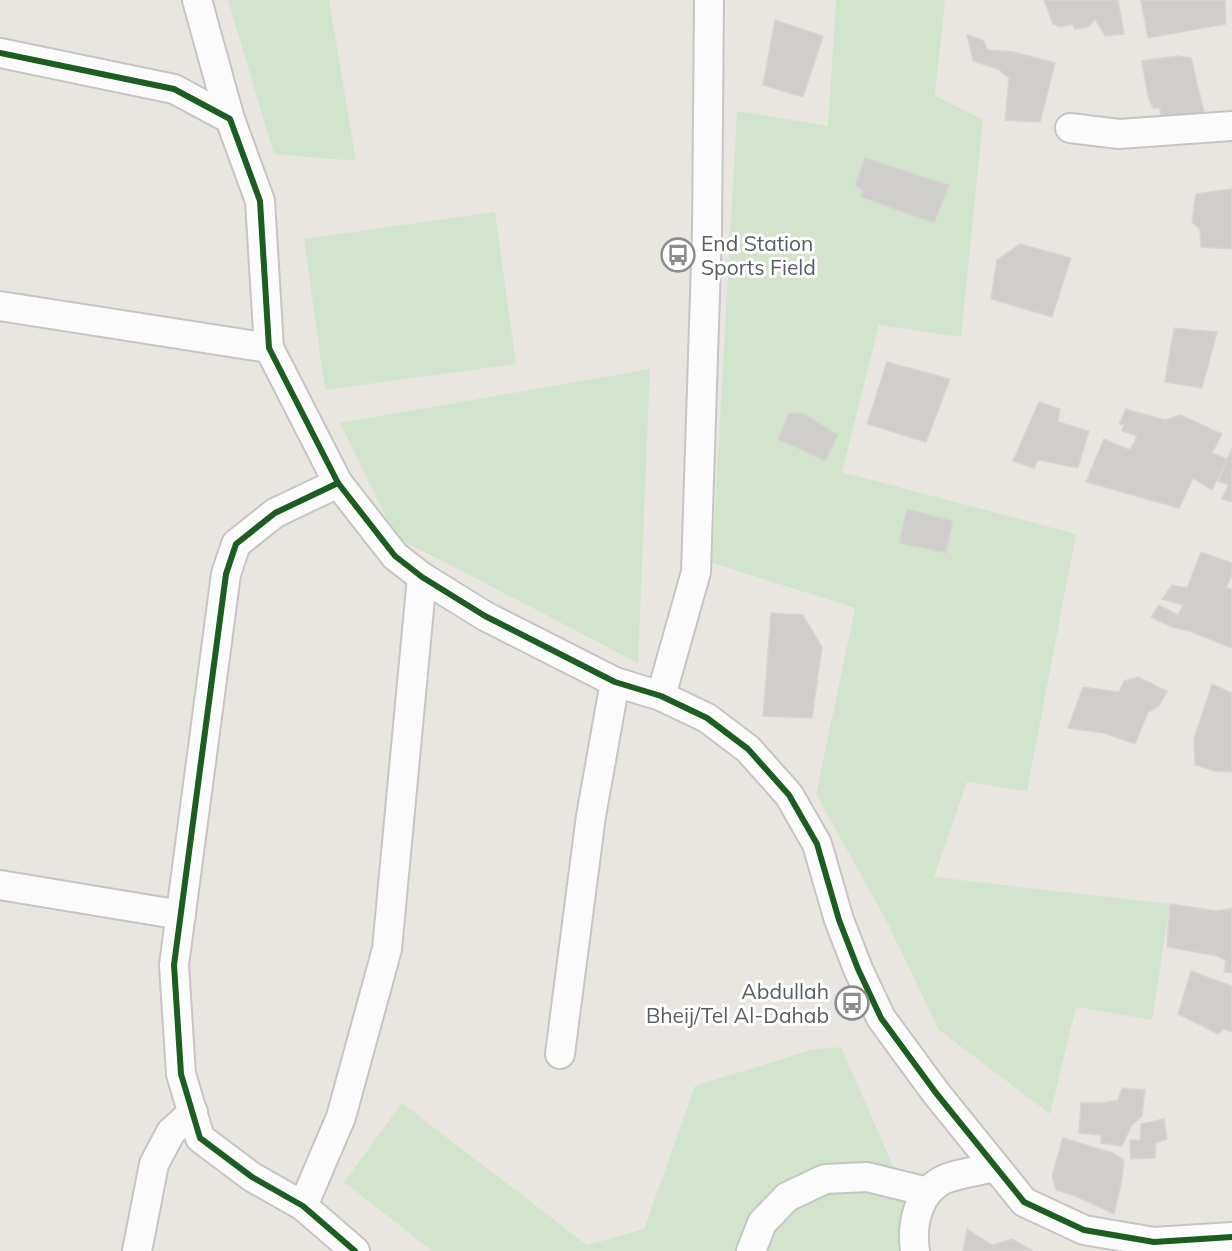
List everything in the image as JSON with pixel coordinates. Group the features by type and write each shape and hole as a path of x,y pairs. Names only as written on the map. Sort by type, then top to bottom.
{"street":[{"path":"198,0 230,119 260,201 269,348 338,483 394,556 422,577 485,616 615,682 661,696 707,718 748,749 789,795 818,844 839,920 858,969 881,1018 936,1093 1024,1202 1084,1230 1154,1242 1232,1237"},
{"path":"661,696 696,572 707,232 709,0"},
{"path":"0,53 174,89 230,119"},
{"path":"1070,128 1119,134 1232,126"},
{"path":"0,306 269,348"},
{"path":"338,483 275,513 236,544 226,574 174,965 182,1074 200,1138 252,1177 303,1206 355,1251"},
{"path":"303,1206 341,1117 387,949 422,577"},
{"path":"560,1054 591,816 615,682"},
{"path":"0,885 181,915"},
{"path":"137,1251 154,1164 171,1132 192,1112"},
{"path":"915,1251 916,1212 928,1192 944,1179 995,1167"},
{"path":"751,1251 762,1223 787,1197 825,1179 867,1177 928,1192"}],"green space":[{"path":"228,0 329,0 356,161 274,154"},
{"path":"836,0 945,0 935,96 983,120 961,337 879,325 842,472 1076,534 1027,791 967,782 934,877 1170,904 1152,1020 1076,1007 1050,1114 939,1030 887,922 816,794 855,608 712,563 737,111 828,126"},
{"path":"495,212 516,364 325,390 304,239"},
{"path":"650,369 638,663 396,537 340,423"},
{"path":"841,1047 905,1193 912,1251 432,1251 344,1182 402,1103 587,1245 644,1229 695,1086 811,1050"}],"building":[{"path":"1044,0 1118,0 1124,34 1105,36 1095,19 1088,27 1075,29 1072,24 1060,27 1053,24"},
{"path":"1141,0 1225,0 1226,24 1148,38"},
{"path":"775,20 823,36 803,97 763,85"},
{"path":"967,35 983,40 988,50 1014,52 1055,63 1040,122 1005,120 1009,78 998,69 973,61"},
{"path":"1177,56 1191,58 1204,112 1161,122 1160,108 1153,108 1148,96 1142,61"},
{"path":"865,158 949,185 934,223 861,197 863,191 855,185"},
{"path":"1232,189 1232,249 1201,247 1200,229 1192,222 1196,194"},
{"path":"1020,244 1071,258 1052,317 991,299 997,260"},
{"path":"1174,328 1217,332 1202,388 1165,382"},
{"path":"887,362 950,379 926,442 867,424"},
{"path":"1039,402 1060,409 1058,422 1089,431 1078,468 1038,460 1034,468 1013,461"},
{"path":"1126,409 1165,420 1181,415 1222,434 1212,453 1227,459 1212,490 1193,478 1179,508 1086,482 1104,439 1130,450 1137,436 1122,431 1124,425 1119,424"},
{"path":"789,413 803,413 838,435 825,461 778,439"},
{"path":"1232,448 1232,502 1222,499 1228,485 1218,481"},
{"path":"907,509 953,521 946,553 899,543"},
{"path":"1201,552 1232,563 1232,576 1226,588 1232,589 1232,648 1189,631 1172,627 1151,617 1159,605 1178,615 1183,605 1162,599 1172,585 1187,588"},
{"path":"771,613 803,615 822,647 812,718 763,716"},
{"path":"1138,677 1167,691 1159,706 1148,712 1135,744 1104,733 1068,728 1083,687 1119,692 1124,681"},
{"path":"1212,684 1232,693 1232,772 1215,771 1195,765 1194,738"},
{"path":"1170,904 1218,911 1232,908 1232,973 1224,972 1226,961 1217,956 1167,947"},
{"path":"1191,971 1232,986 1232,1032 1224,1029 1218,1034 1178,1014"},
{"path":"1122,1088 1145,1090 1142,1116 1132,1125 1122,1146 1101,1143 1101,1135 1079,1133 1081,1103 1118,1100"},
{"path":"1164,1119 1167,1139 1156,1143 1155,1158 1131,1159 1130,1140 1140,1140 1141,1124"},
{"path":"1063,1138 1113,1153 1124,1160 1114,1214 1073,1195 1056,1190 1052,1176"},
{"path":"967,1229 992,1245 1012,1239 1033,1251 963,1251"}],"cycle path":[{"path":"0,53 174,89 230,119 260,201 269,348 338,483 395,556 422,577 485,616 615,682 661,696 707,718 748,749 789,795 817,844 839,920 858,969 881,1018 936,1093 1024,1202 1084,1230 1154,1242 1232,1237"},
{"path":"338,483 275,513 236,544 226,574 174,965 181,1074 200,1138 252,1177 303,1206 355,1251"}],"place":[{"name":"End Station Sports Field","path":"678,255"},
{"name":"Abdullah Bheij/Tel Al-Dahab","path":"852,1003"}]}
